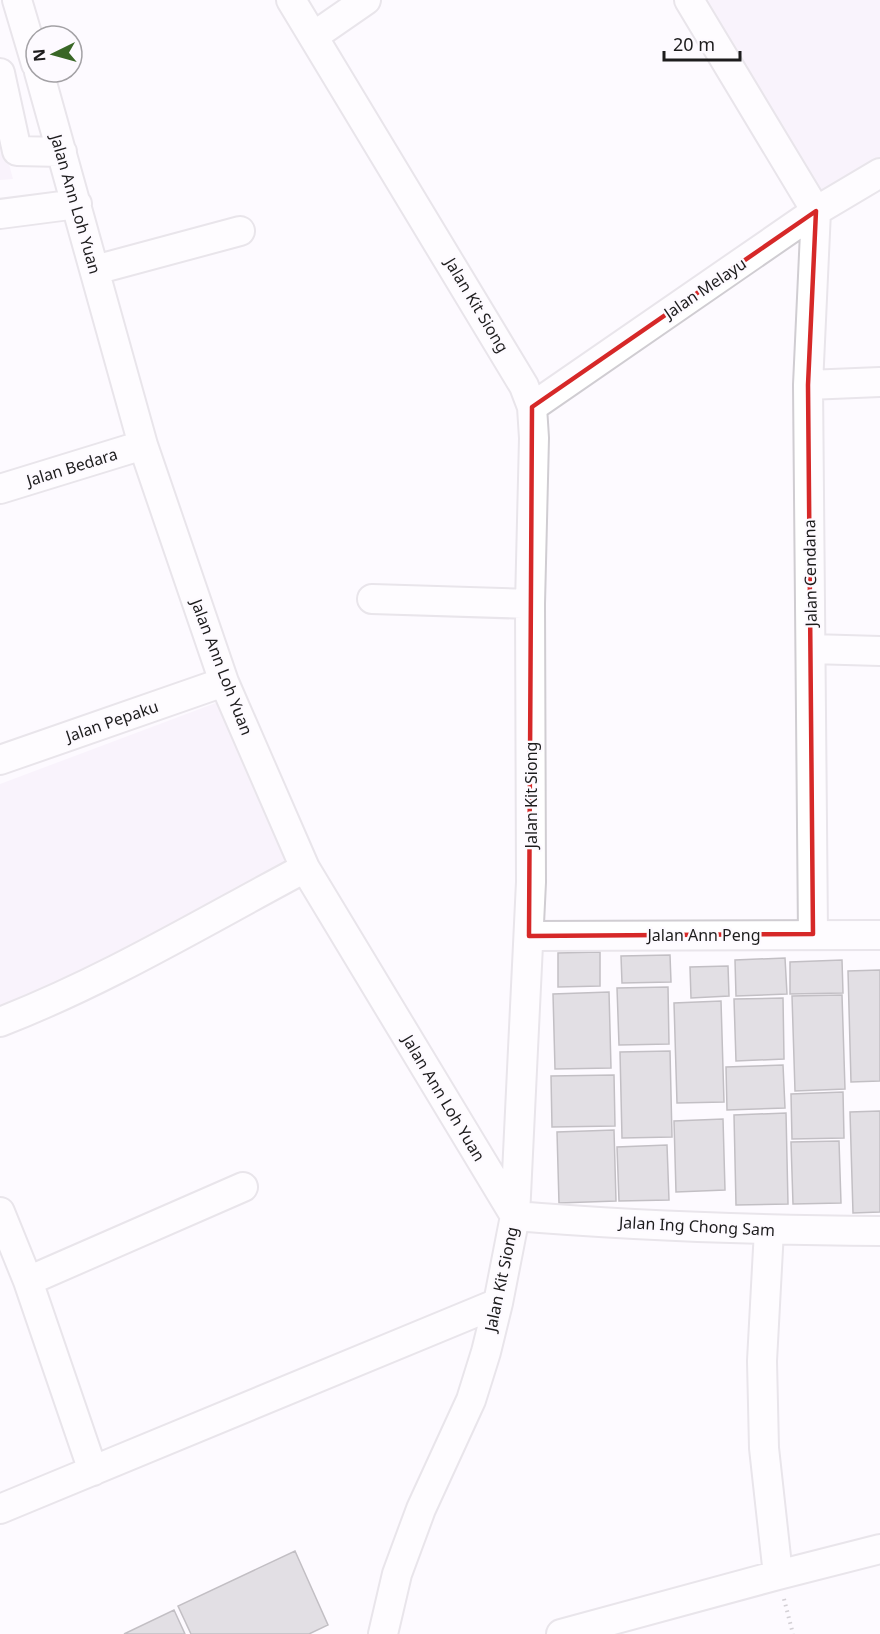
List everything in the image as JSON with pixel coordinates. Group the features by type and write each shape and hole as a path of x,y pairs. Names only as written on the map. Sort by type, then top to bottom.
{"street":[{"path":"17,0 24,24"},
{"name":"Jalan Kit Siong","path":"291,0 524,386 532,407 534,438 530,603 531,882 514,1216 498,1303 471,1400 421,1509 398,1574 383,1634"},
{"path":"314,36 366,0"},
{"path":"689,0 816,211"},
{"path":"0,73 9,150 62,152"},
{"name":"Jalan Ann Loh Yuan","path":"42,84 143,445 224,682 305,868 514,1216"},
{"name":"Jalan Melayu","path":"532,407 816,211 880,173"},
{"path":"0,214 77,204"},
{"name":"Jalan Cendana","path":"813,934 808,385 816,211"},
{"path":"95,270 240,231"},
{"path":"808,385 880,382"},
{"name":"Jalan Bedara","path":"0,489 143,445"},
{"path":"372,599 530,603"},
{"path":"811,649 880,651"},
{"name":"Jalan Pepaku","path":"0,760 224,682"},
{"path":"0,1022 27,1012 120,966 305,868"},
{"name":"Jalan Ann Peng","path":"529,936 880,935"},
{"path":"28,1281 243,1187"},
{"path":"0,1212 28,1281 93,1471"},
{"name":"Jalan Ing Chong Sam","path":"514,1216 769,1230 880,1232"},
{"path":"769,1230 762,1361 764,1448 778,1575"},
{"path":"0,1509 498,1303"},
{"path":"561,1634 880,1549"}],"path":[{"path":"778,1575 793,1634"}],"highlighted area":[{"path":"816,211 808,385 813,934 529,936 532,407"}],"shaded area":[{"path":"674,0 880,0 880,167 804,215"},
{"path":"0,130 13,179 0,180"},
{"path":"221,701 292,878 0,1025 0,784"}],"building":[{"path":"600,952 600,986 558,987 558,953"},
{"path":"670,955 671,982 622,983 621,956"},
{"path":"785,958 787,994 736,996 735,960"},
{"path":"842,960 843,993 790,994 790,962"},
{"path":"728,966 729,996 691,998 690,967"},
{"path":"880,970 880,1081 851,1082 848,971"},
{"path":"668,987 669,1044 619,1045 617,988"},
{"path":"609,992 611,1068 555,1069 553,994"},
{"path":"842,995 845,1089 795,1091 792,996"},
{"path":"783,998 784,1059 736,1061 734,999"},
{"path":"721,1001 724,1102 677,1103 674,1003"},
{"path":"670,1051 672,1137 622,1138 620,1052"},
{"path":"783,1065 785,1108 727,1110 726,1067"},
{"path":"614,1075 615,1126 552,1127 551,1076"},
{"path":"843,1092 844,1138 792,1139 791,1094"},
{"path":"880,1111 880,1212 853,1213 850,1112"},
{"path":"786,1113 788,1204 736,1205 734,1115"},
{"path":"723,1119 725,1190 676,1192 674,1121"},
{"path":"614,1130 616,1201 559,1203 557,1132"},
{"path":"839,1141 841,1203 793,1204 791,1142"},
{"path":"667,1145 669,1200 619,1201 617,1147"},
{"path":"295,1551 328,1625 309,1634 191,1634 178,1606"},
{"path":"174,1610 185,1634 124,1634"}]}
